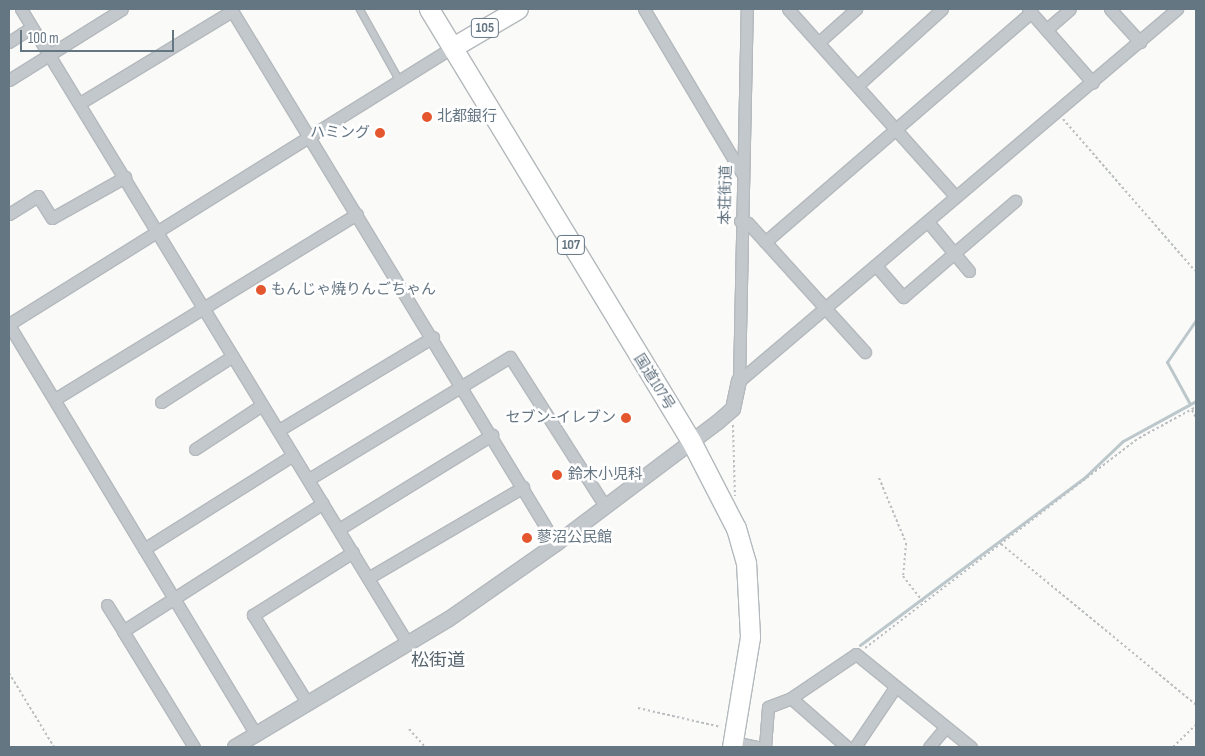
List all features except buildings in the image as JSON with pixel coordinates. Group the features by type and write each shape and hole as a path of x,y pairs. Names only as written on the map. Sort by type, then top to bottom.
{"highway":[{"name":"105","path":"429,9 453,47 518,9"},
{"name":"国道107号","path":"453,47 691,441 736,528 746,562 750,637 734,740"}],"street":[{"path":"21,9 51,54 201,308 279,430 408,644"},
{"path":"9,80 122,9"},
{"path":"644,9 741,172"},
{"name":"本荘街道","path":"739,382 741,172 747,9"},
{"path":"788,9 897,128 955,196"},
{"path":"819,42 856,9"},
{"path":"858,85 942,9"},
{"path":"1046,29 1070,9"},
{"path":"1110,9 1140,42"},
{"path":"234,747 408,644 556,544 733,409 739,382 827,310 955,196 1058,113 1177,9"},
{"path":"80,102 231,10 464,387 556,544"},
{"path":"765,242 897,128 1029,10 1093,83"},
{"path":"9,42 32,27"},
{"path":"256,735 9,324 156,230 453,47"},
{"path":"9,214 38,196 52,218 125,177"},
{"path":"877,267 903,297 1015,201"},
{"path":"55,399 356,214"},
{"path":"740,221 748,223 864,352"},
{"path":"928,222 970,272"},
{"path":"279,430 433,337"},
{"path":"161,402 233,356"},
{"path":"309,479 464,387 510,357 604,506"},
{"path":"195,449 262,404"},
{"path":"339,529 492,435"},
{"path":"144,549 293,455"},
{"path":"368,578 523,487"},
{"path":"123,631 323,503"},
{"path":"308,704 253,616 353,552"},
{"path":"107,605 194,747"},
{"path":"765,747 768,707 791,698 856,654 970,747"},
{"path":"855,747 896,686"},
{"path":"791,698 847,747"},
{"path":"930,747 946,727"},
{"path":"734,740 756,747"}],"lane":[{"path":"360,9 400,81"}],"path":[{"path":"1058,113 1195,271"},
{"path":"856,654 1139,438 1196,407"},
{"path":"733,409 736,498"},
{"path":"1192,410 1196,418"},
{"path":"879,478 906,543 903,576 924,603"},
{"path":"1001,544 1196,705"},
{"path":"9,672 54,747"},
{"path":"638,708 734,740"},
{"path":"1173,747 1196,725"},
{"path":"409,729 425,747"}],"waterway":[{"path":"1190,404 1167,362 1196,320"},
{"path":"860,645 1085,477 1123,441 1196,401"}],"place":[{"name":"北都銀行","path":"427,117"},
{"name":"ハミング","path":"380,133"},
{"name":"もんじゃ焼りんごちゃん","path":"261,290"},
{"name":"セブン-イレブン","path":"626,418"},
{"name":"鈴木小児科","path":"557,475"},
{"name":"蓼沼公民館","path":"527,538"}],"district":[{"name":"松街道","path":"438,661"}]}
